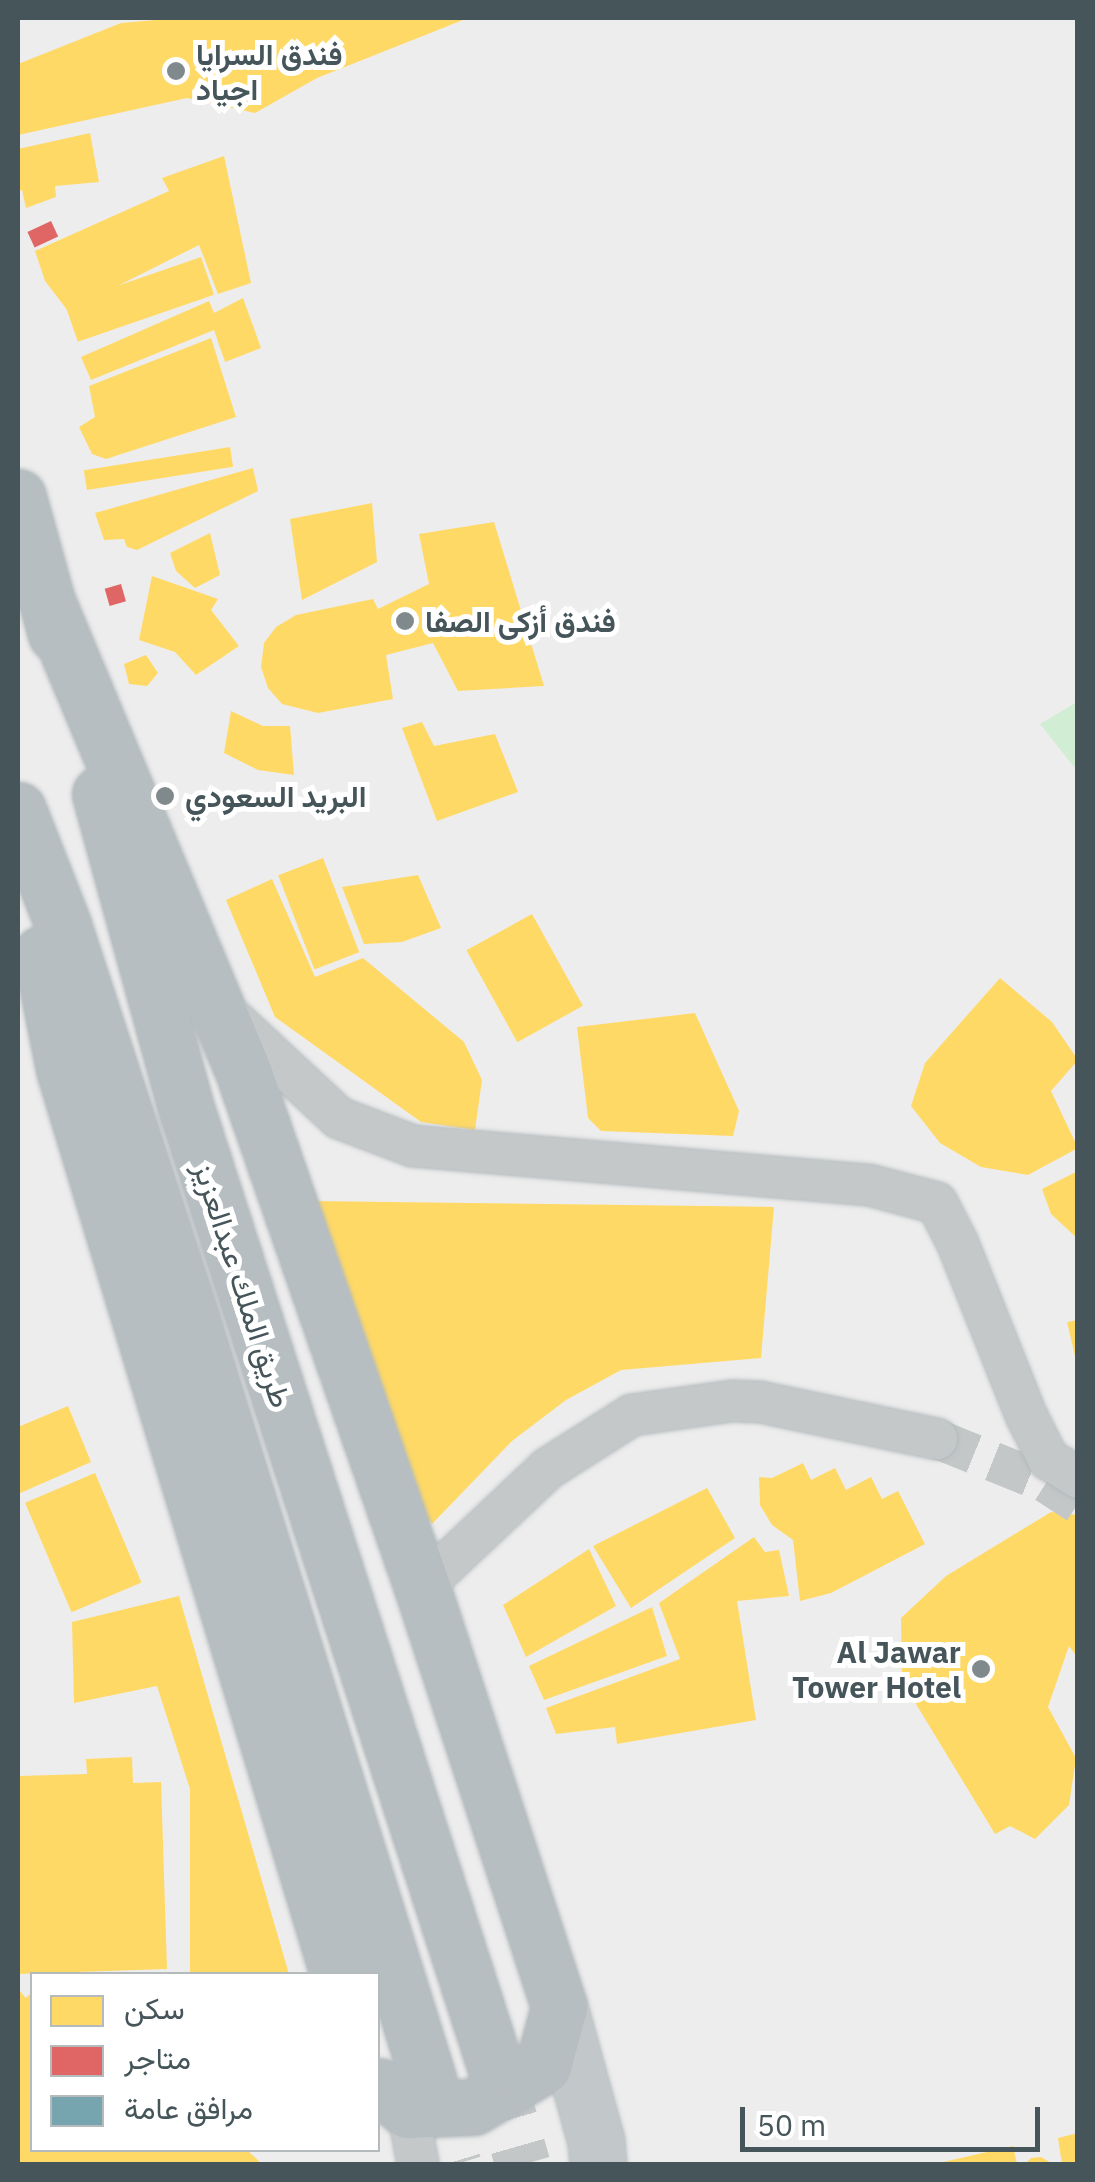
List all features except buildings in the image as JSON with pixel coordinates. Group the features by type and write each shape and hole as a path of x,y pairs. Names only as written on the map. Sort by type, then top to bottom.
{"highway":[{"name":"طريق الملك عبدالعزيز","path":"18,497 186,1111 495,2066"},
{"path":"46,599 216,1003 422,1587 559,2008 543,2066 474,2108 405,2093"},
{"name":"طريق الملك عبدالعزيز","path":"18,810 63,925 178,1280 371,1972"},
{"path":"18,833 64,1069 337,1972"},
{"name":"طريق الملك عبدالعزيز","path":"380,2003 405,2093"}],"main road":[{"path":"559,2008 596,2140 598,2164"}],"street":[{"path":"216,1003 339,1118 413,1146 858,1184 937,1203 1048,1459 1078,1478"},
{"path":"422,1587 547,1469 632,1415 732,1401 760,1402 937,1439"},
{"path":"405,2093 418,2164"}],"green space":[{"path":"1077,702 1077,763 1074,767 1040,724"}],"tunnel":[{"path":"937,1439 1046,1483 1078,1504"},
{"path":"495,2066 523,2164"},
{"path":"429,2082 454,2164"}],"place":[{"name":"فندق السرايا اجياد","path":"176,71"},
{"name":"فندق أزكى الصفا","path":"405,621"},
{"name":"البريد السعودي","path":"165,796"},
{"name":"Al Jawar Tower Hotel","path":"981,1669"}]}
